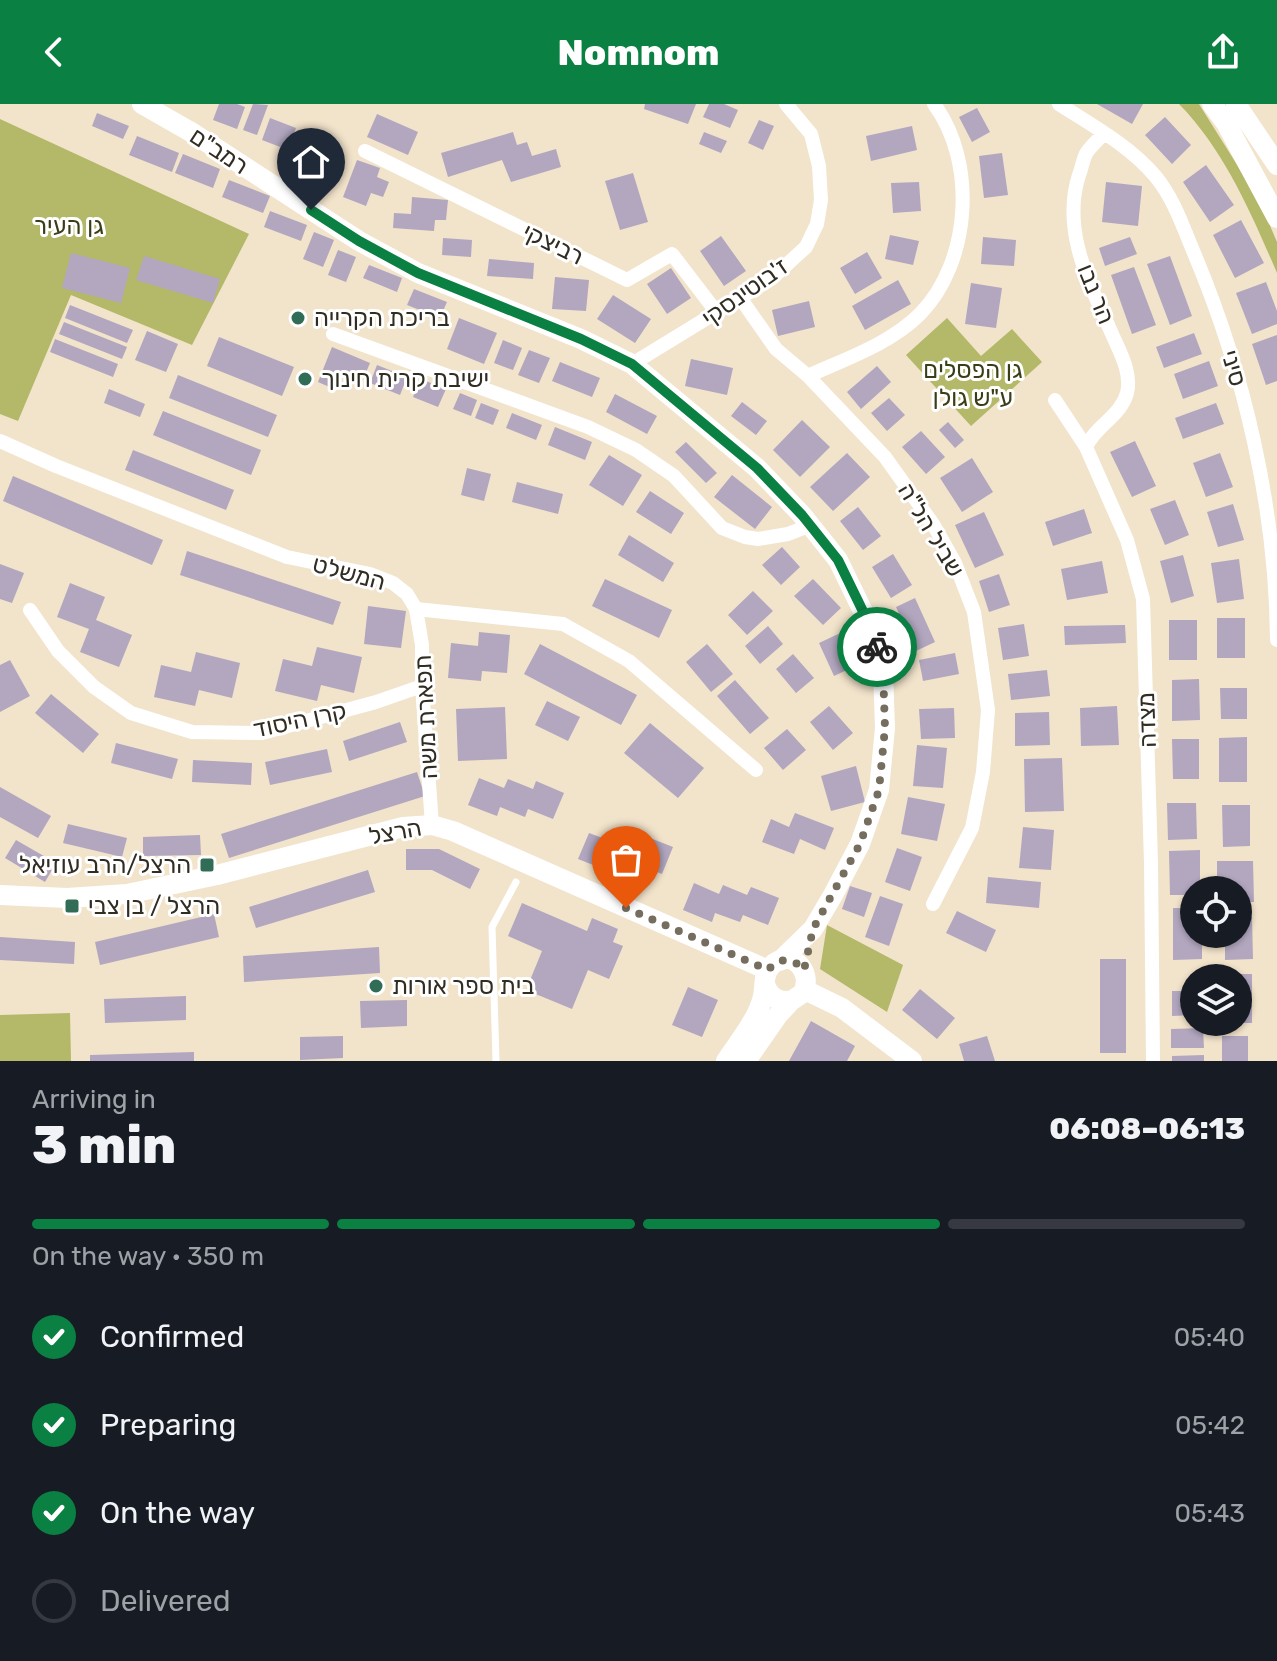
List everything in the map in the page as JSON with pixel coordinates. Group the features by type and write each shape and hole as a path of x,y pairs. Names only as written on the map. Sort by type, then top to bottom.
{"street":[{"name":"רמב\"ם","path":"142,104 191,132 359,241 432,279 581,339 632,364 757,468 811,525 838,560 874,634 883,670 885,728 879,790 860,844 813,929 771,972"},
{"name":"ז'בוטינסקי","path":"632,364 771,279 806,247 817,224 821,200 819,166 811,134 786,104"},
{"path":"808,376 891,336 920,314 939,287 955,252 963,220 963,186 958,152 934,104"},
{"name":"סיני","path":"1059,104 1137,156 1158,180 1174,205 1202,271 1228,343 1256,452 1277,610 1277,640"},
{"path":"1212,104 1226,123 1277,218"},
{"path":"1236,104 1277,165"},
{"name":"הר נבו","path":"1086,447 1090,438 1121,406 1127,393 1128,378 1123,359 1085,274 1076,242 1073,205 1077,181 1087,152 1104,133"},
{"name":"רביצקי","path":"365,151 627,280 672,254 718,314"},
{"name":"שביל הל\"ה","path":"741,299 776,349 808,376 885,457 933,524 955,563 974,612 988,710 983,772 972,828 933,904"},
{"path":"333,334 588,427 636,450 674,476 722,528 758,539 788,534 811,525"},
{"name":"מצדה","path":"1055,400 1086,447 1127,540 1143,599 1153,1061"},
{"name":"המשלט","path":"0,441 287,557 370,574 393,583 407,594 416,609"},
{"path":"416,609 563,624 629,661 756,770"},
{"name":"תפארת משה","path":"416,609 422,645 432,825"},
{"name":"קרן היסוד","path":"30,610 58,651 94,687 131,713 192,732 262,733 422,686"},
{"name":"הרצל","path":"0,895 67,898 127,894 217,875 380,832 432,825 453,831 771,972"},
{"name":"רמב\"ם","path":"800,987 813,929"},
{"path":"726,1061 760,1006 771,972 792,961 800,987 842,1008 900,1057"},
{"path":"771,972 768,991 776,999 800,987"},
{"path":"746,1061 800,987"}],"lane":[{"path":"496,1061 492,927 516,882"}],"green space":[{"path":"1179,104 1199,104 1259,200 1277,242 1277,273 1223,162"},
{"name":"גן העיר","path":"0,119 249,234 192,345 71,295 18,421 0,414"},
{"name":"גן הפסלים ע\"ש גולן","path":"947,318 981,356 1012,329 1042,362 971,426 906,355"},
{"path":"827,925 903,965 887,1012 820,969"},
{"path":"70,1013 71,1061 0,1061 0,1015"}],"building":[{"path":"219,104 245,107 237,129 213,120"},
{"path":"253,104 268,105 257,135 243,130"},
{"path":"645,104 696,104 688,124 644,109"},
{"path":"709,104 724,104 738,110 730,128 703,117"},
{"path":"1097,104 1143,104 1132,124"},
{"path":"977,108 990,132 972,142 959,117"},
{"path":"97,113 129,126 123,139 92,126"},
{"path":"377,114 418,132 408,155 367,137"},
{"path":"1165,117 1191,145 1172,164 1145,135"},
{"path":"270,118 296,128 288,150 262,140"},
{"path":"759,120 774,126 763,150 748,143"},
{"path":"912,126 917,150 871,161 866,136"},
{"path":"513,132 517,145 527,142 532,156 556,149 561,167 511,182 502,160 448,177 441,153"},
{"path":"704,132 727,141 721,153 699,144"},
{"path":"137,136 179,153 172,172 129,155"},
{"path":"305,145 340,157 332,179 297,166"},
{"path":"1002,153 1008,195 984,198 979,156"},
{"path":"183,154 220,169 213,188 175,173"},
{"path":"357,160 380,168 377,177 389,182 383,197 371,193 366,206 343,197"},
{"path":"1206,165 1234,205 1210,222 1183,182"},
{"path":"633,173 648,222 620,230 605,181"},
{"path":"229,180 270,196 263,213 222,197"},
{"path":"919,182 921,211 893,213 891,183"},
{"path":"1106,182 1142,186 1138,226 1102,222"},
{"path":"412,197 448,200 446,220 435,220 434,231 393,228 394,213 411,214"},
{"path":"270,211 307,225 301,241 264,227"},
{"path":"1241,220 1264,263 1235,278 1213,235"},
{"path":"314,232 334,240 323,267 303,259"},
{"path":"890,235 919,241 913,265 885,259"},
{"path":"721,236 746,271 724,286 700,251"},
{"path":"983,237 1016,240 1014,266 981,264"},
{"path":"1130,237 1137,254 1105,266 1099,248"},
{"path":"443,238 472,240 471,257 442,255"},
{"path":"338,250 356,257 346,282 328,275"},
{"path":"867,252 882,278 855,294 840,268"},
{"path":"71,253 130,268 121,303 62,288"},
{"path":"144,256 220,279 213,303 136,280"},
{"path":"1170,256 1192,316 1170,325 1147,264"},
{"path":"489,259 534,263 533,279 487,276"},
{"path":"369,265 402,278 397,292 363,278"},
{"path":"1134,267 1156,325 1132,334 1111,275"},
{"path":"671,268 691,298 667,314 647,284"},
{"path":"555,277 589,280 586,311 552,309"},
{"path":"898,280 911,304 865,330 852,306"},
{"path":"1266,282 1277,311 1277,324 1252,334 1236,293"},
{"path":"971,283 1002,288 996,328 965,324"},
{"path":"414,289 447,302 440,318 407,305"},
{"path":"613,295 651,319 635,343 597,319"},
{"path":"809,301 815,327 778,336 772,310"},
{"path":"70,305 133,330 127,343 65,318"},
{"path":"459,318 497,333 484,364 447,349"},
{"path":"64,322 127,347 122,359 59,334"},
{"path":"147,331 178,344 166,372 135,360"},
{"path":"1194,333 1202,354 1164,368 1156,347"},
{"path":"1277,335 1277,381 1266,385 1252,344"},
{"path":"219,337 294,367 282,396 207,366"},
{"path":"55,339 118,364 113,377 50,352"},
{"path":"503,340 522,348 513,370 494,363"},
{"path":"332,347 370,363 362,382 341,373 334,389 318,382"},
{"path":"529,350 550,358 539,383 518,375"},
{"path":"691,359 733,368 727,395 685,386"},
{"path":"1209,361 1218,386 1183,399 1174,374"},
{"path":"560,362 600,378 592,397 552,381"},
{"path":"377,365 407,377 400,395 370,383"},
{"path":"877,366 891,382 861,409 847,392"},
{"path":"178,375 277,415 268,437 169,398"},
{"path":"421,379 446,389 438,407 413,397"},
{"path":"109,389 145,404 140,417 104,403"},
{"path":"460,393 477,400 471,416 453,409"},
{"path":"615,394 657,416 647,434 606,412"},
{"path":"889,398 905,415 887,431 871,413"},
{"path":"742,402 767,421 756,435 731,416"},
{"path":"481,403 499,410 493,425 475,418"},
{"path":"1216,403 1224,424 1183,439 1175,418"},
{"path":"163,411 261,450 251,475 153,435"},
{"path":"512,413 542,425 536,440 506,428"},
{"path":"802,420 830,447 800,477 773,450"},
{"path":"948,422 964,440 955,448 939,430"},
{"path":"555,427 592,442 585,460 548,445"},
{"path":"921,431 945,457 926,474 902,447"},
{"path":"1135,441 1156,486 1132,497 1110,452"},
{"path":"686,442 717,473 706,483 675,452"},
{"path":"133,450 234,490 226,510 125,470"},
{"path":"847,453 870,477 833,511 810,487"},
{"path":"1220,453 1233,487 1206,497 1193,463"},
{"path":"609,455 642,475 623,506 589,485"},
{"path":"972,458 993,492 962,512 940,478"},
{"path":"467,468 491,474 484,501 461,495"},
{"path":"732,475 772,507 755,529 714,497"},
{"path":"13,476 163,540 152,565 3,501"},
{"path":"517,482 563,494 558,514 512,502"},
{"path":"650,491 684,513 671,534 636,512"},
{"path":"1175,500 1189,535 1165,545 1150,509"},
{"path":"1233,504 1244,540 1218,547 1207,512"},
{"path":"858,507 881,536 863,550 840,521"},
{"path":"1084,509 1092,533 1053,546 1045,522"},
{"path":"984,512 1004,555 975,568 955,525"},
{"path":"629,535 674,563 663,582 618,555"},
{"path":"782,547 800,567 781,585 762,565"},
{"path":"187,551 341,602 333,625 180,575"},
{"path":"893,554 912,585 891,598 872,567"},
{"path":"1183,555 1194,596 1171,603 1160,561"},
{"path":"1239,559 1244,599 1217,603 1211,563"},
{"path":"1102,561 1108,593 1067,600 1061,569"},
{"path":"0,564 24,573 12,603 0,599"},
{"path":"999,574 1010,605 989,612 979,581"},
{"path":"605,579 672,610 659,638 592,606"},
{"path":"813,579 841,608 823,625 794,596"},
{"path":"70,583 105,597 96,620 132,635 119,667 80,652 89,629 57,617"},
{"path":"753,591 773,611 747,635 728,615"},
{"path":"915,598 935,642 916,651 896,607"},
{"path":"368,606 406,611 401,648 364,644"},
{"path":"1217,618 1245,618 1245,658 1217,658"},
{"path":"1169,620 1197,620 1197,660 1169,660"},
{"path":"1024,624 1029,656 1003,660 998,628"},
{"path":"1125,625 1126,643 1065,645 1064,626"},
{"path":"768,626 783,644 760,664 745,646"},
{"path":"851,628 866,661 834,676 819,643"},
{"path":"479,632 510,635 507,673 482,671 481,681 448,678 451,643 478,646"},
{"path":"540,644 637,695 621,725 524,674"},
{"path":"707,644 733,674 711,692 686,662"},
{"path":"317,647 362,657 354,693 321,685 317,701 275,691 283,659 312,666"},
{"path":"196,652 240,663 232,698 199,690 195,706 154,697 161,665 191,672"},
{"path":"955,653 959,674 923,681 919,660"},
{"path":"793,654 814,678 796,693 776,669"},
{"path":"10,660 30,696 0,712 0,665"},
{"path":"1047,670 1050,696 1011,700 1008,674"},
{"path":"1199,679 1200,720 1172,721 1172,680"},
{"path":"735,680 769,718 750,734 717,696"},
{"path":"1220,688 1247,688 1247,719 1221,719"},
{"path":"51,694 99,734 83,753 35,713"},
{"path":"547,701 580,717 568,741 535,725"},
{"path":"829,706 853,733 833,750 810,722"},
{"path":"1117,706 1119,745 1081,746 1080,708"},
{"path":"505,707 507,759 458,761 456,709"},
{"path":"954,708 955,738 921,739 919,709"},
{"path":"1049,712 1050,745 1015,746 1015,713"},
{"path":"400,722 407,742 349,761 343,741"},
{"path":"650,723 704,768 678,798 624,753"},
{"path":"787,729 806,750 783,770 764,748"},
{"path":"1247,737 1247,782 1219,782 1219,738"},
{"path":"1172,739 1199,739 1199,779 1173,779"},
{"path":"116,743 178,759 172,779 111,763"},
{"path":"917,745 947,748 943,788 913,786"},
{"path":"327,749 332,772 270,785 265,762"},
{"path":"1062,758 1064,811 1025,812 1024,759"},
{"path":"193,760 252,763 251,785 192,782"},
{"path":"856,766 865,802 831,811 821,776"},
{"path":"417,772 425,796 229,858 221,834"},
{"path":"479,778 504,788 508,779 533,789 536,781 564,793 553,819 528,809 525,817 500,807 497,816 468,805"},
{"path":"0,787 51,816 38,838 0,817"},
{"path":"908,797 945,804 937,841 901,834"},
{"path":"1167,803 1196,803 1197,839 1168,840"},
{"path":"1222,805 1250,805 1250,846 1223,847"},
{"path":"795,813 834,828 825,850 800,839 794,854 762,842 771,819 789,827"},
{"path":"68,824 127,838 122,857 63,843"},
{"path":"1023,827 1054,830 1051,870 1019,868"},
{"path":"589,833 613,842 617,834 642,844 645,836 673,847 662,874 637,864 634,872 609,862 606,870 578,859"},
{"path":"200,835 201,855 143,856 143,837"},
{"path":"16,840 56,863 45,882 5,858"},
{"path":"897,848 922,857 910,891 885,882"},
{"path":"406,849 439,849 480,869 470,889 432,870 406,870"},
{"path":"1200,850 1200,876 1180,876 1180,895 1170,895 1169,851"},
{"path":"1217,861 1253,861 1254,902 1252,876 1217,876"},
{"path":"368,870 375,892 256,928 249,907"},
{"path":"988,877 1041,882 1039,908 986,903"},
{"path":"694,883 719,894 723,885 747,895 751,887 779,898 768,925 743,915 740,922 715,913 712,922 683,910"},
{"path":"850,886 872,893 864,917 842,909"},
{"path":"880,896 903,904 889,946 865,937"},
{"path":"522,903 587,931 592,918 618,929 613,942 623,946 609,979 588,970 572,1009 526,990 542,951 508,936"},
{"path":"1173,908 1180,908 1180,948 1202,948 1202,959 1173,960"},
{"path":"957,911 996,930 986,952 946,933"},
{"path":"214,914 219,937 100,965 95,942"},
{"path":"1252,917 1253,959 1225,960 1225,948 1252,948"},
{"path":"0,937 75,942 74,964 0,960"},
{"path":"379,947 380,973 244,982 243,956"},
{"path":"1100,959 1126,959 1126,1053 1100,1053"},
{"path":"688,987 718,1000 702,1037 672,1025"},
{"path":"920,989 955,1018 937,1039 902,1010"},
{"path":"1172,991 1180,991 1180,1016 1172,1016"},
{"path":"186,996 186,1020 105,1023 104,999"},
{"path":"407,1000 407,1026 361,1028 360,1001"},
{"path":"811,1021 855,1046 847,1061 789,1061"},
{"path":"1171,1029 1180,1029 1180,1036 1203,1036 1204,1048 1171,1048"},
{"path":"343,1036 343,1058 300,1060 300,1037"},
{"path":"987,1036 995,1061 964,1061 959,1044"},
{"path":"1222,1036 1248,1036 1248,1061 1222,1061"},
{"path":"194,1052 194,1061 90,1061 90,1055"},
{"path":"1204,1055 1204,1061 1172,1061 1172,1056"}],"way so far":[{"path":"626,908 768,970 777,961 784,960 796,962 804,970 813,929 860,844 879,790 885,728 883,670 877,647"}],"place":[{"name":"בריכת הקרייה","path":"298,318"},
{"name":"ישיבת קרית חינוך","path":"305,379"},
{"name":"הרצל/הרב עוזיאל","path":"207,865"},
{"name":"הרצל / בן צבי","path":"72,906"},
{"name":"בית ספר אורות","path":"376,986"}],"route":[{"path":"311,210 418,273 581,339 632,364 757,468 802,515 838,560 874,634 877,647"}]}
